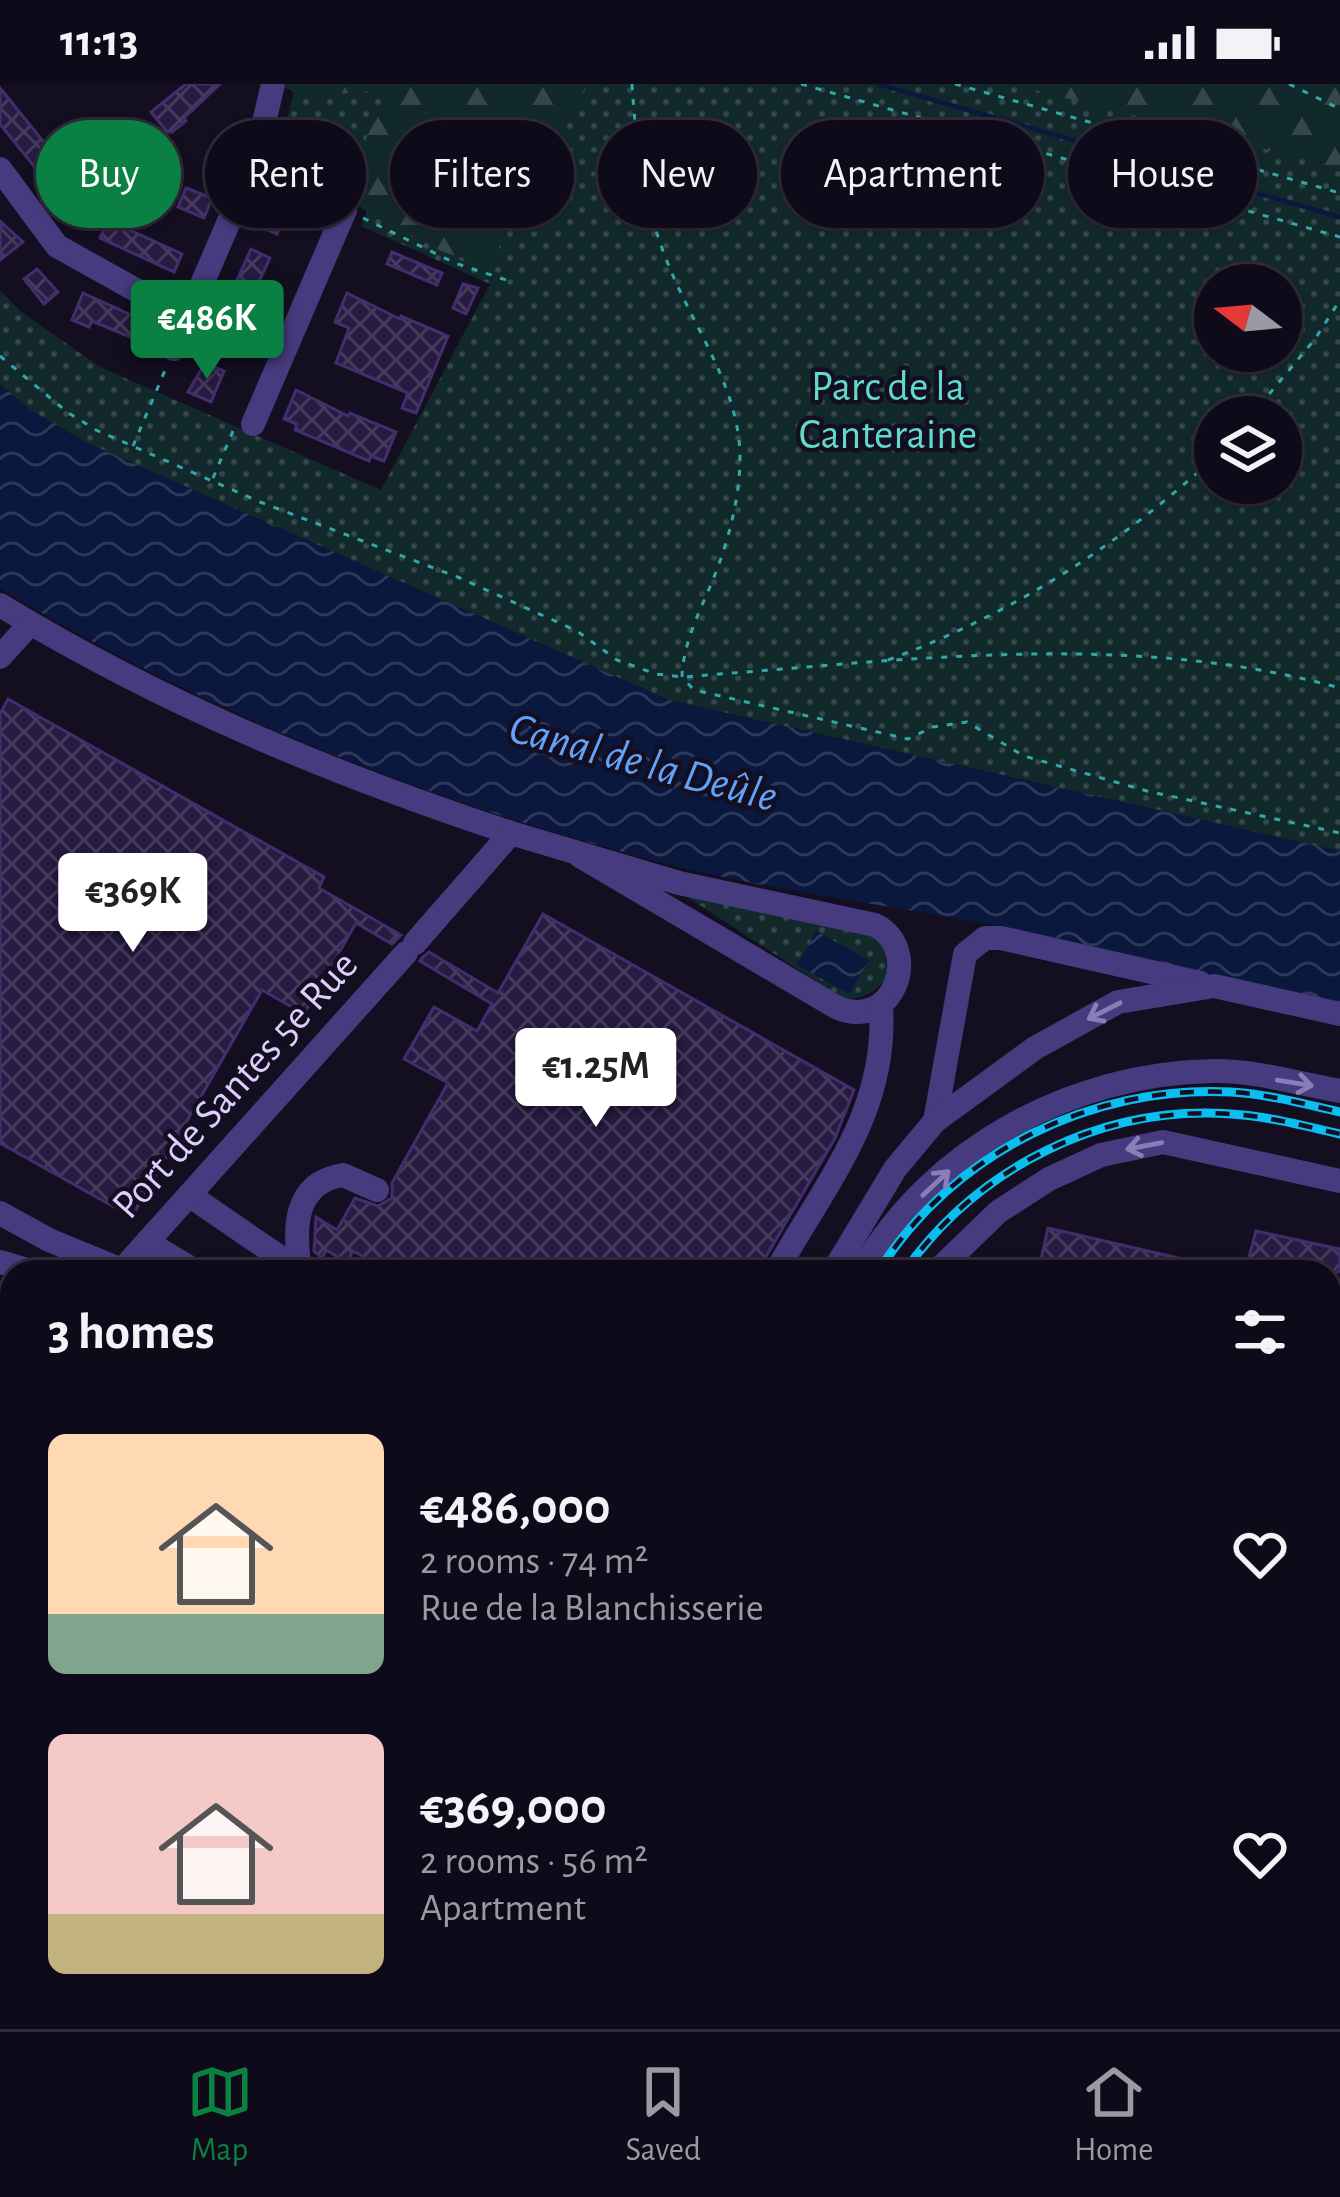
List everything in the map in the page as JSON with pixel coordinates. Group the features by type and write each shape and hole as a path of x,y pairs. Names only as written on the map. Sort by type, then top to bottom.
{"street":[{"path":"264,120 273,84"},
{"path":"0,169 57,246 143,294 190,311"},
{"path":"174,349 226,228"},
{"path":"243,427 337,228"},
{"path":"0,605 250,736 370,785 679,884 886,930 897,945 899,967 890,995 881,1006 860,1014 836,1007 580,856"},
{"path":"0,657 30,624"},
{"name":"Port de Santes 5e Rue","path":"131,1260 511,833"},
{"path":"935,1121 965,954 985,938 1340,1014"},
{"path":"840,1260 896,1169 935,1121 1036,1048 1118,1002 1214,986"},
{"path":"783,1260 853,1140 867,1107 881,1062 881,1006"},
{"path":"870,1260 906,1211 976,1147 1043,1109 1118,1081 1216,1070 1340,1091"},
{"path":"948,1260 998,1212 1049,1179 1101,1155 1162,1142 1340,1181"},
{"path":"299,1260 297,1214 316,1184 343,1175 377,1190"},
{"path":"189,1195 283,1260"},
{"path":"0,1213 98,1260"},
{"path":"147,1242 177,1260"}],"path":[{"path":"632,84 646,200 670,269 732,403 740,444 733,512 715,576 682,658 682,677 694,689 908,739 933,728 968,722 1024,756 1147,790 1340,833"},
{"path":"801,84 1340,237"},
{"path":"956,84 1340,193"},
{"path":"1289,84 1340,109"},
{"path":"366,220 455,263 506,280"},
{"path":"1268,396 1340,300"},
{"path":"133,446 174,349"},
{"path":"0,356 82,422 212,480 460,578 577,632 617,660 682,677 999,657 1150,657 1218,661 1340,688"},
{"path":"212,480 243,427"},
{"path":"881,663 1018,604 1095,555 1194,476"}],"green space":[{"name":"Parc de la Canteraine","path":"276,84 1340,84 1340,851 669,700 87,443 30,410 0,384 0,290 20,311 100,367 381,490 490,284 365,228 366,120 287,120 294,91"},
{"path":"587,84 568,120 390,120 390,223 366,210 366,139 387,90 293,97 294,90 279,87"},
{"path":"1011,84 1340,84 1340,168 1257,147 1257,120 1152,120"},
{"path":"398,228 509,228 489,266 443,252"},
{"path":"686,896 868,931 884,945 889,975 869,993 843,999"}],"water":[{"name":"Canal de la Deûle","path":"0,384 30,410 87,443 669,700 1340,851 1340,1005 1047,936 672,865 410,784 241,715 78,634 0,588"},
{"path":"816,931 869,960 849,994 797,965"}],"building":[{"path":"186,84 220,84 181,125 181,120 157,120 151,112"},
{"path":"0,88 36,133 36,169 0,124"},
{"path":"186,188 205,195 204,218 181,208"},
{"path":"0,221 23,242 0,260"},
{"path":"104,228 125,228 182,254 174,272 100,238"},
{"path":"251,249 270,258 233,337 215,329"},
{"path":"392,252 442,273 437,285 387,264"},
{"path":"37,269 58,292 44,304 24,279"},
{"path":"463,284 478,288 466,314 453,308"},
{"path":"83,293 153,325 145,343 92,321 89,327 72,320"},
{"path":"347,293 448,336 416,413 402,408 408,393 336,363 349,328 335,322"},
{"path":"205,363 224,371 211,402 188,392"},
{"path":"296,390 348,416 396,432 384,461 371,456 369,461 295,430 297,424 284,419"},
{"path":"8,699 324,877 319,888 401,935 392,944 356,923 304,1014 262,990 132,1217 0,1143 0,714"},
{"path":"543,914 854,1090 835,1138 764,1260 369,1260 353,1251 344,1260 326,1250 322,1258 314,1251 316,1217 337,1230 355,1198 378,1206 392,1198 392,1183 448,1083 404,1059 434,1007 477,1031 492,1004 420,961 422,958 429,952 498,993"},
{"path":"1048,1228 1187,1260 1041,1260"},
{"path":"1256,1231 1340,1249 1340,1260 1248,1260"}],"waterway":[{"path":"878,84 1340,217"}],"railway":[{"path":"887,1260 945,1192 986,1160 1078,1114 1128,1100 1231,1092 1340,1112"},
{"path":"914,1260 968,1202 1006,1173 1090,1132 1136,1120 1231,1114 1340,1134"}]}
